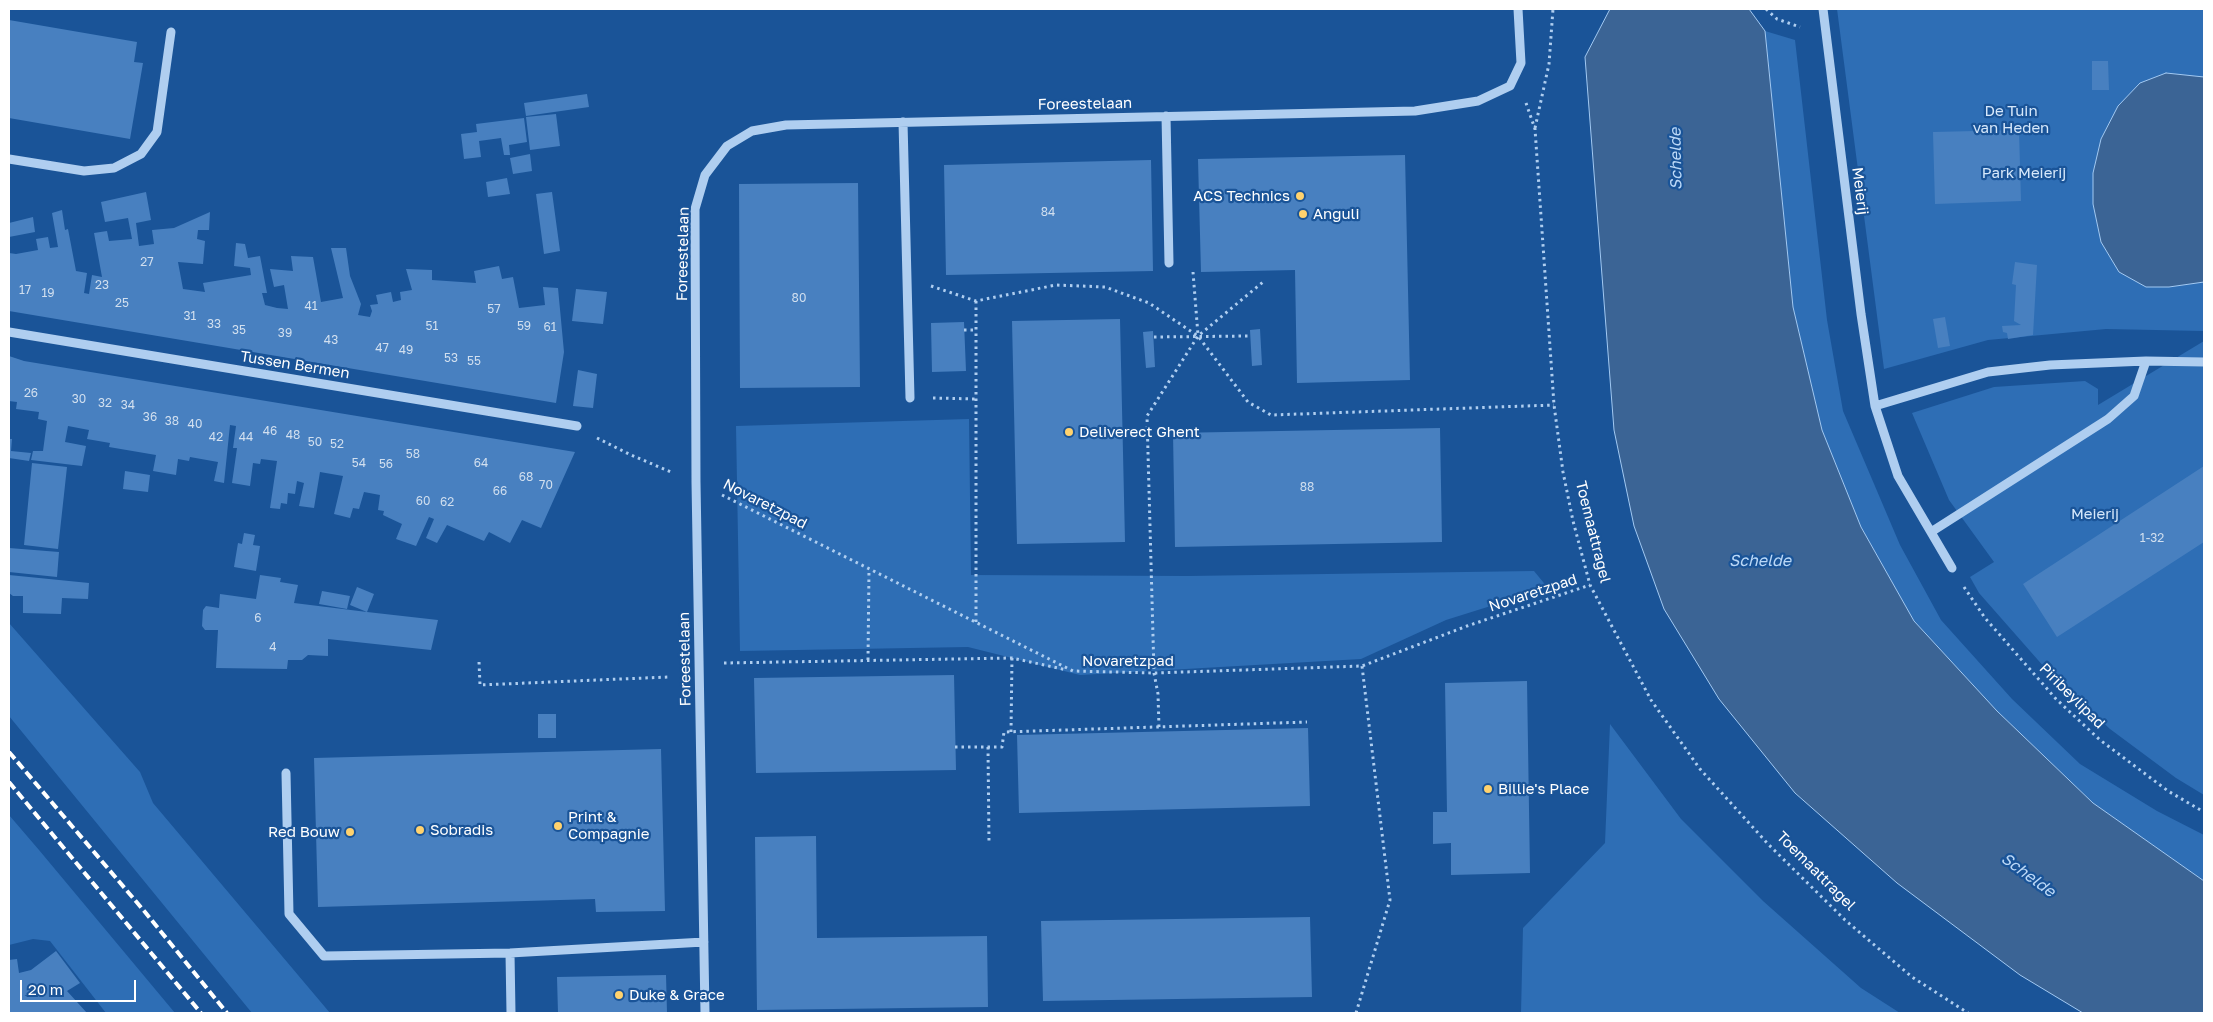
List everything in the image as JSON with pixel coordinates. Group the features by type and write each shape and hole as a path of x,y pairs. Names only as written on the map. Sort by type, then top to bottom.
{"street":[{"path":"1510,86 1521,63 1518,9"},
{"name":"Meierij","path":"1824,9 1861,314 1875,406 1898,476 1952,568"},
{"path":"9,159 84,171 114,168 141,154 157,132 171,32"},
{"name":"Foreestelaan","path":"705,1013 696,482 695,209 705,175 727,146 752,131 786,125 1415,111 1478,101 1510,86"},
{"path":"1166,116 1169,263"},
{"path":"903,122 910,398"},
{"name":"Tussen Bermen","path":"9,332 578,426"},
{"path":"1931,532 2108,419 2134,396 2146,361"},
{"path":"1875,406 1988,372 2050,365 2146,361 2204,362"},
{"path":"286,773 290,914 324,956 510,953 704,942"},
{"path":"510,953 511,1013"}],"path":[{"path":"1766,9 1777,19 1826,36"},
{"name":"Toemaattragel","path":"1510,86 1526,103 1535,129 1554,405 1571,511 1590,585 1651,700 1700,769 1768,844 1845,920 1912,977 1968,1013"},
{"path":"907,278 976,301 1056,285 1105,286 1149,303 1198,336 1248,402 1271,415 1554,405"},
{"path":"1159,727 1158,694 1154,673 1147,416 1198,336 1263,282"},
{"path":"976,301 976,624"},
{"path":"964,330 976,330"},
{"path":"1154,337 1250,336"},
{"path":"910,398 976,399"},
{"name":"Novaretzpad","path":"578,426 631,455 696,482 976,624 1031,649 1073,672 1154,673 1362,666 1467,626 1590,585"},
{"name":"Piribeylipad","path":"1952,568 1985,618 2056,700 2100,740 2168,790 2204,812"},
{"path":"868,660 869,569"},
{"path":"699,663 1012,658 1073,672"},
{"path":"1011,732 1012,658"},
{"path":"479,662 480,685 668,677"},
{"path":"1356,1013 1390,900 1362,666"},
{"path":"955,747 1002,747 1004,732 1307,722"},
{"path":"988,747 989,843"}],"green space":[{"name":"Park Meierij","path":"1837,9 2204,9 2204,331 2106,329 1988,340 1884,369"},
{"path":"1765,31 1795,40 1827,320 1843,411 1900,545 1941,620 2012,699 2080,764 2157,811 2204,835 2204,881 2093,803 1997,711 1914,621 1861,527 1822,430 1793,307"},
{"path":"2204,341 2204,795 2176,778 2110,729 2045,668 1979,593 1970,577 1994,562 1949,500 1912,413 1994,387 2085,381 2098,389 2098,405"},
{"path":"969,419 971,575 1188,576 1534,571 1548,588 1446,620 1361,659 1080,675 968,647 740,651 736,426"},
{"path":"9,623 140,772 153,803 330,1013 252,1013 9,716"},
{"path":"1610,724 1681,819 1763,901 1861,988 1900,1013 1521,1013 1523,928 1605,843"},
{"path":"9,815 175,1013 106,1013 50,941 33,939 9,945"}],"water":[{"name":"Schelde","path":"1610,9 1749,9 1765,31 1793,307 1822,430 1861,527 1914,621 1997,711 2093,803 2204,881 2204,1013 2083,1013 2020,975 1897,883 1795,793 1719,699 1664,609 1634,526 1614,430 1585,57"},
{"path":"2166,73 2204,77 2204,282 2169,287 2146,287 2119,272 2101,242 2093,204 2093,173 2101,139 2118,106 2140,83"}],"building":[{"path":"9,20 137,42 134,62 143,63 130,139 9,118"},
{"path":"2092,61 2108,61 2109,90 2092,90"},
{"path":"587,94 589,107 526,116 524,103"},
{"path":"556,114 560,146 530,150 526,117"},
{"path":"524,118 527,142 509,145 510,155 504,155 501,138 479,141 481,157 464,159 461,134 477,132 476,124"},
{"path":"2019,130 2021,201 1935,204 1933,132"},
{"path":"530,154 532,171 513,174 510,158"},
{"name":"Anguli","path":"1405,155 1410,380 1297,383 1295,270 1201,272 1198,159"},
{"path":"1151,160 1153,271 946,275 944,165"},
{"path":"507,178 510,194 488,197 486,182"},
{"path":"858,183 860,387 740,388 739,184"},
{"path":"146,192 151,220 136,223 139,246 154,244 152,230 174,228 210,212 209,230 198,230 197,239 205,241 203,264 178,262 183,289 205,292 203,283 251,275 250,268 234,266 236,243 245,244 248,258 260,256 267,293 262,293 265,305 277,308 288,309 284,285 274,287 270,269 293,271 291,256 313,257 321,302 343,298 331,248 346,248 350,276 361,304 358,315 370,317 372,311 370,305 378,304 376,295 391,292 393,302 401,300 400,292 412,290 406,269 432,270 432,280 476,283 474,271 499,266 502,279 513,277 519,308 545,305 543,287 558,288 564,352 556,403 9,311 9,253 16,254 38,250 36,239 48,237 50,248 58,247 52,213 62,210 65,230 68,229 76,271 87,273 84,293 89,294 92,275 102,277 94,233 107,231 109,241 132,239 128,218 105,222 101,202"},
{"path":"552,192 560,251 544,254 536,194"},
{"path":"33,217 35,232 9,237 9,223"},
{"path":"2015,262 2037,265 2033,335 2008,339 2007,333 2003,332 2002,326 2021,325 2014,321 2016,285 2012,284"},
{"path":"576,289 607,292 603,324 572,321"},
{"path":"1945,317 1950,346 1938,348 1933,319"},
{"name":"Deliverect Ghent","path":"1120,319 1125,542 1017,544 1012,321"},
{"path":"964,322 966,371 932,372 931,323"},
{"path":"1260,329 1262,365 1252,366 1250,330"},
{"path":"1153,331 1155,367 1146,368 1143,332"},
{"path":"9,356 24,361 575,452 541,528 522,520 510,543 489,532 484,541 447,525 437,543 426,538 434,519 429,517 416,546 396,539 402,524 383,515 384,511 378,510 380,495 364,492 359,509 353,508 350,518 334,514 343,476 320,472 314,508 299,506 304,483 297,481 295,494 288,493 287,504 281,503 280,509 270,508 277,461 261,459 260,464 253,463 250,486 232,483 237,448 233,448 236,426 230,425 224,483 214,481 218,462 190,457 189,461 178,459 176,475 153,471 156,455 109,447 110,443 87,439 89,430 68,426 65,442 86,446 82,466 31,460 33,451 43,451 47,421 38,419 39,412 16,409 17,402 9,401"},
{"path":"578,370 597,374 593,408 573,406"},
{"path":"1440,428 1442,542 1175,547 1173,433"},
{"path":"9,439 12,439 11,451 31,453 29,461 9,458"},
{"path":"32,463 67,467 58,549 24,545"},
{"path":"2204,466 2204,542 2057,637 2023,584"},
{"path":"125,471 150,475 148,492 123,489"},
{"path":"244,533 255,535 253,545 260,546 256,571 234,567 238,543 242,544"},
{"path":"9,548 59,552 57,577 9,572"},
{"path":"9,575 89,583 88,599 62,598 61,614 23,613 23,596 13,596 9,593"},
{"path":"260,575 281,578 280,582 298,585 294,603 438,620 431,650 328,639 328,656 308,655 302,660 288,660 287,669 216,668 218,630 205,630 202,626 203,610 206,606 219,608 220,594 256,599"},
{"path":"357,587 374,594 367,612 350,605"},
{"path":"322,591 350,596 347,609 319,604"},
{"path":"954,675 956,770 756,773 754,678"},
{"name":"Billie's Place","path":"1527,681 1530,873 1451,875 1451,843 1433,844 1433,812 1447,812 1445,683"},
{"path":"538,714 556,714 556,738 538,738"},
{"path":"1308,728 1310,806 1019,813 1017,735"},
{"path":"661,749 665,911 596,912 595,899 318,907 314,758"},
{"path":"816,836 817,938 987,936 988,1007 757,1010 755,837"},
{"path":"1310,917 1312,997 1043,1001 1041,921"},
{"path":"56,951 80,983 67,991 87,1013 9,1013 9,960 17,959 19,973 31,970"},
{"path":"666,975 667,1013 558,1013 557,977"}],"railway":[{"path":"9,752 145,912 227,1013"},
{"path":"9,782 201,1013"}],"place":[{"name":"ACS Technics","path":"1300,196"},
{"name":"Anguli","path":"1303,214"},
{"name":"Deliverect Ghent","path":"1069,432"},
{"name":"Billie's Place","path":"1488,789"},
{"name":"Print & Compagnie","path":"558,826"},
{"name":"Sobradis","path":"420,830"},
{"name":"Red Bouw","path":"350,832"},
{"name":"Duke & Grace","path":"619,995"}],"park label":[{"name":"De Tuin van Heden","path":"2011,120"}]}
